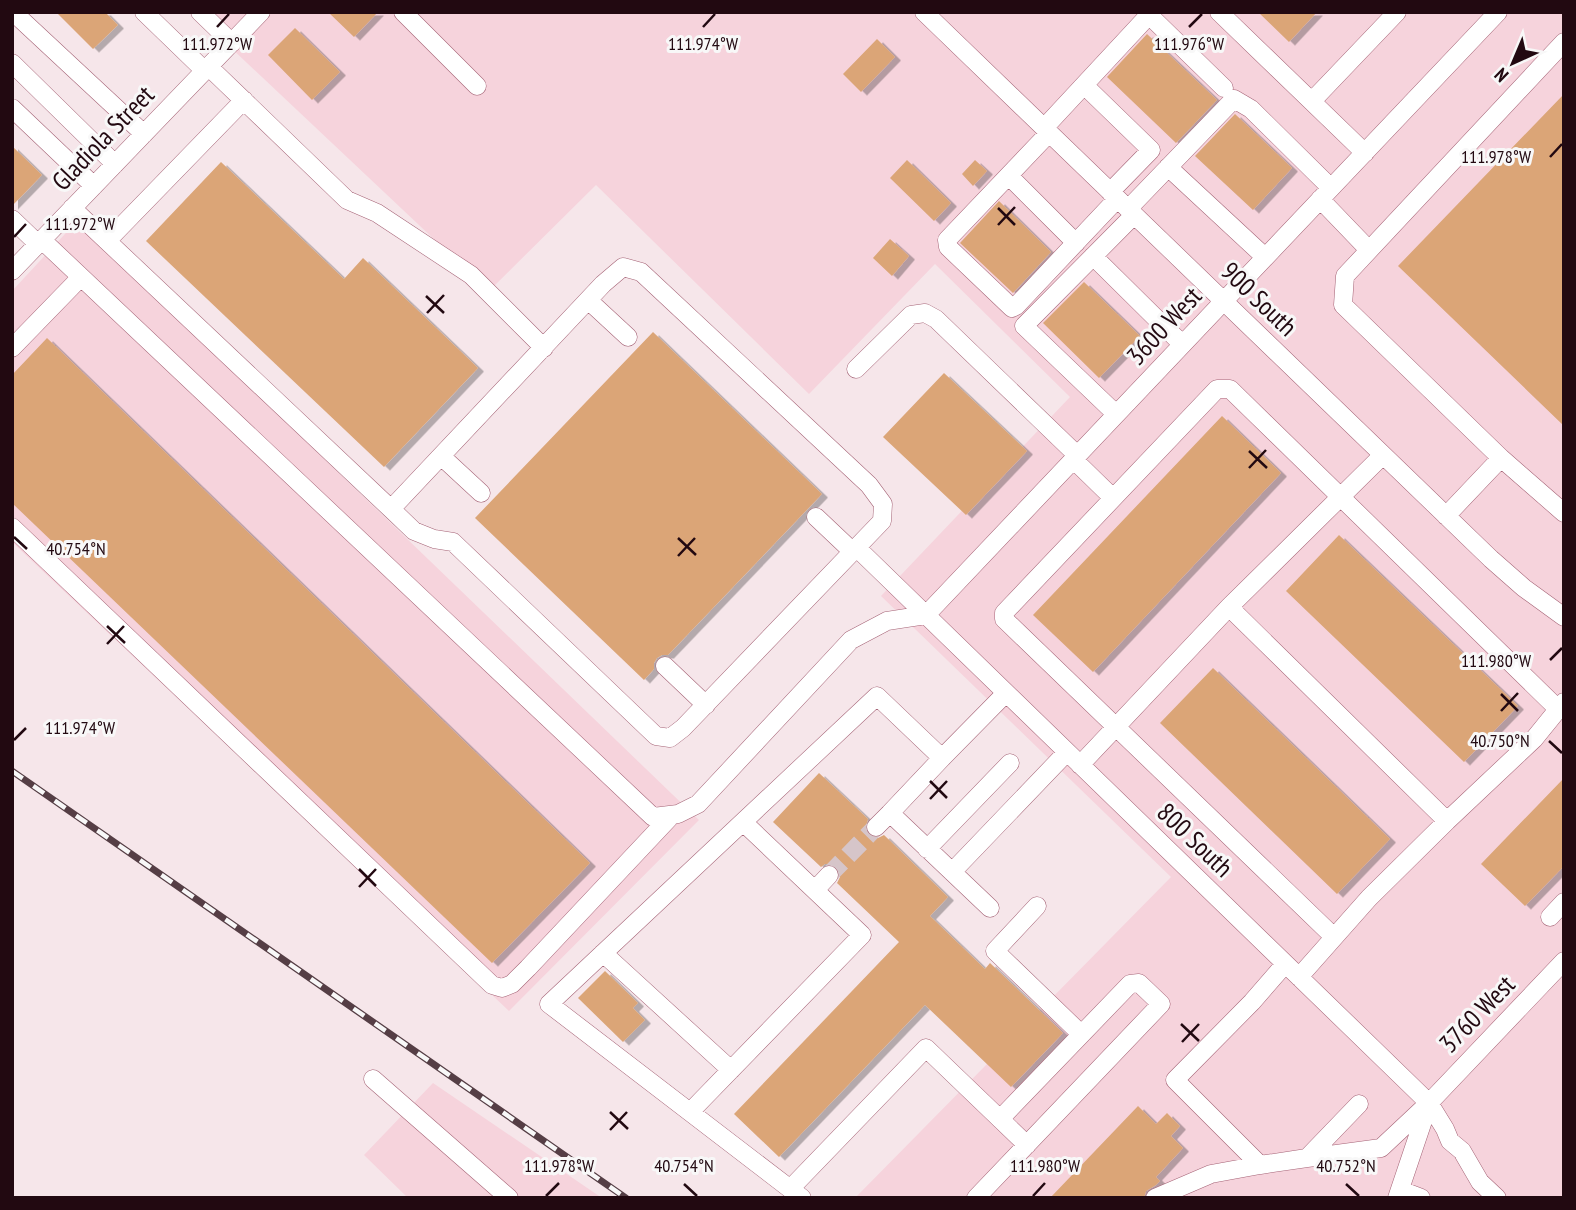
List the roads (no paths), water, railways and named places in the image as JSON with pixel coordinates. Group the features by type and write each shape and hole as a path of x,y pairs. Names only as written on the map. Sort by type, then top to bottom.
{"street":[{"path":"13,12 144,134"},
{"path":"144,12 244,100 347,200 377,213 471,275 544,348"},
{"path":"200,12 232,43"},
{"name":"Gladiola Street","path":"12,271 261,12"},
{"path":"403,12 477,86"},
{"name":"900 South","path":"924,12 1507,574 1564,617"},
{"path":"1219,12 1365,153"},
{"path":"1311,101 1397,12"},
{"name":"3600 West","path":"926,615 1498,12"},
{"path":"1224,88 1149,15 1084,85 1009,176 947,240 948,247 1009,306 1016,306 1076,243 1168,167 1234,99 1251,109 1326,193 1369,250"},
{"path":"1564,42 1345,276 1343,305 1501,458 1564,513"},
{"path":"12,64 115,164"},
{"path":"1084,85 1151,150 1093,256 1024,326 1116,414"},
{"path":"107,241 244,100"},
{"path":"12,108 94,186"},
{"path":"1168,167 1265,257"},
{"path":"1009,176 1076,243"},
{"path":"72,208 390,509 414,531 434,539 453,542 656,736 670,738 683,728 883,521 883,504 869,485 641,272 623,267 603,284 390,509"},
{"path":"12,219 81,277 653,817 678,814 698,804 850,640 887,621 926,615"},
{"path":"1093,256 1182,344"},
{"path":"12,348 81,277"},
{"path":"588,300 628,337"},
{"path":"856,369 911,315 925,313 936,319 1113,498"},
{"path":"1298,976 1334,937 1369,898 1534,739 1561,706 1230,389 1217,389 1004,613 1003,619 1334,937"},
{"path":"952,872 1074,759 1116,728 1229,607 1382,455"},
{"path":"441,456 481,493"},
{"path":"1446,516 1501,458"},
{"name":"800 South","path":"816,517 926,615 1429,1103 1450,1141 1462,1151 1480,1182 1497,1198"},
{"path":"12,527 492,985 502,988 512,984 671,815"},
{"path":"1229,607 1447,821"},
{"path":"665,666 706,705"},
{"path":"876,827 1006,693"},
{"path":"942,758 877,696 549,1004 796,1193 926,1048 1027,1145"},
{"path":"927,849 1010,763"},
{"path":"890,813 990,908"},
{"path":"690,1112 862,935 743,822"},
{"path":"815,890 829,875"},
{"path":"1550,917 1564,902"},
{"path":"1037,906 995,951 1081,1034"},
{"path":"603,953 731,1070"},
{"name":"3760 West","path":"1155,1198 1211,1174 1381,1148 1429,1103 1564,961"},
{"path":"1260,1165 1175,1080 1252,1002 1285,964"},
{"path":"976,1198 1161,1004 1139,983 1124,978 1081,1034 1000,1119"},
{"path":"373,1079 509,1198"},
{"path":"1421,1198 1399,1194 1429,1103"},
{"path":"1307,1158 1359,1104"},
{"path":"1193,1198 1211,1174"}],"tunnel":[{"path":"829,875 876,827"}],"railway":[{"path":"12,771 626,1198"}]}
